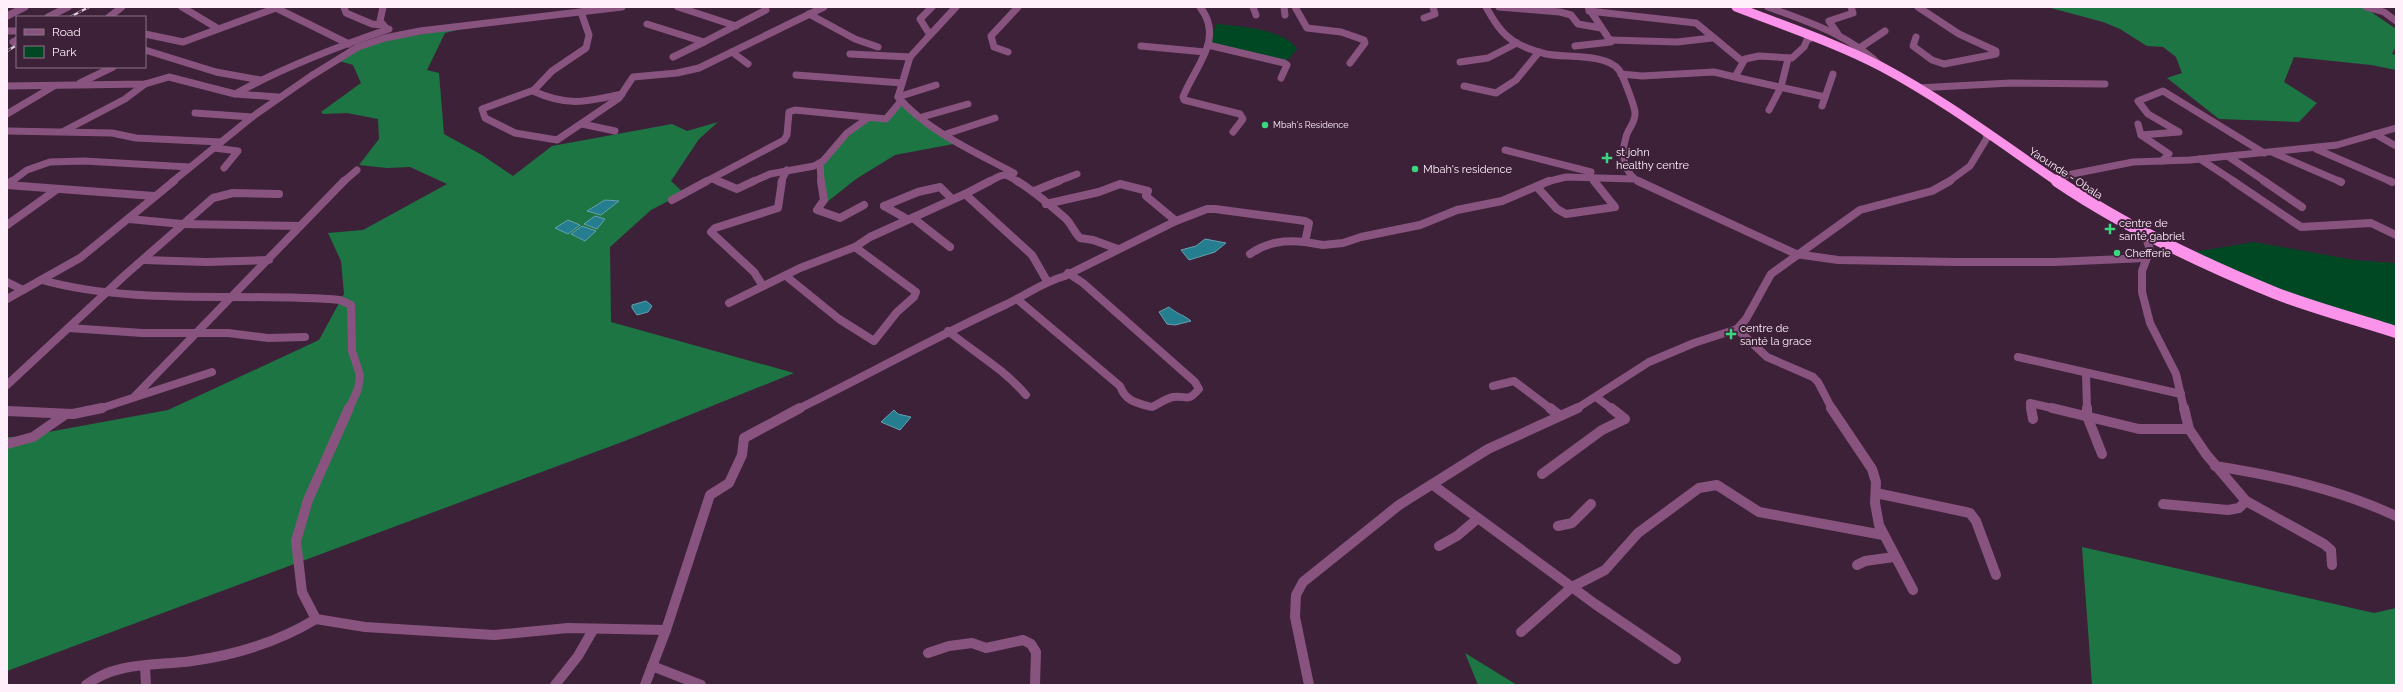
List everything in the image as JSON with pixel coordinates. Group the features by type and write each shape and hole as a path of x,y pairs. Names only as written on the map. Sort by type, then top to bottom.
{"highway":[{"name":"Yaounde - Obala","path":"1736,7 1813,37 1882,67 1986,133 2052,178 2145,234 2262,287 2310,306 2396,332"}],"street":[{"path":"7,16 26,7"},
{"path":"50,16 68,7"},
{"path":"110,16 122,7"},
{"path":"182,7 217,28"},
{"path":"344,7 346,13 372,24 382,25 400,34"},
{"path":"382,25 380,18 383,7"},
{"path":"554,7 565,13"},
{"path":"7,299 80,258 129,219 189,167 252,117 278,98 358,47 400,34 622,7"},
{"path":"678,7 736,26"},
{"path":"673,58 766,11 757,7"},
{"path":"580,12 588,30 588,44 582,53 548,74 533,91 486,107 482,111 485,118 503,129 553,141 561,139 622,94 633,77 691,71 824,7"},
{"path":"930,35 920,19 932,7"},
{"path":"672,200 784,140 787,135 789,112 795,110 886,119 900,99 902,83 910,57 956,7"},
{"path":"1008,52 994,47 991,36 1018,7"},
{"path":"1200,7 1208,18 1210,25 1207,49 1197,72 1185,91 1184,100 1240,114 1243,119 1233,132"},
{"path":"1253,7 1256,15"},
{"path":"1284,7 1285,15"},
{"path":"1295,7 1308,28 1346,34 1364,40 1365,43 1350,63"},
{"path":"1424,18 1434,14 1433,7"},
{"path":"1486,7 1499,29 1516,43 1539,52 1606,61 1614,65 1621,74 1635,112 1634,123 1626,136 1624,152 1625,166 1633,179"},
{"path":"1499,7 1560,12 1571,15 1578,24 1601,28"},
{"path":"1768,7 1838,34 1861,47 1882,67"},
{"path":"1838,34 1829,21 1852,13 1854,11 1851,7"},
{"path":"1916,37 1913,46 1932,60 1944,64 1996,54 1996,51 1959,34 1918,7"},
{"path":"2366,7 2384,12 2396,13"},
{"path":"146,34 183,42 217,28 275,8 347,44 358,47"},
{"path":"1588,9 1610,40"},
{"path":"1588,9 1696,23 1712,38 1742,61"},
{"path":"2384,12 2396,21"},
{"path":"809,14 874,48 878,47"},
{"path":"647,24 704,42"},
{"path":"235,94 260,80 347,44 389,29"},
{"path":"1861,47 1885,32"},
{"path":"1739,78 1736,75 1742,61 1752,56 1788,59 1798,53 1804,47 1807,40 1813,37"},
{"path":"1610,40 1677,42 1712,38"},
{"path":"1575,46 1608,44 1610,40"},
{"path":"1460,62 1484,60 1516,43"},
{"path":"1141,46 1222,50 1284,63 1287,65 1281,78"},
{"path":"146,51 216,72 260,80"},
{"path":"732,52 748,64"},
{"path":"1464,86 1496,93 1516,80 1539,52"},
{"path":"850,54 910,57"},
{"path":"1769,110 1781,87 1788,59"},
{"path":"77,85 111,68"},
{"path":"1621,74 1642,76 1714,72 1825,97"},
{"path":"1822,106 1833,74"},
{"path":"796,75 902,83"},
{"path":"7,86 145,84 169,77 222,89 235,94 278,98"},
{"path":"1917,88 2038,83 2105,84"},
{"path":"64,131 125,99 145,84"},
{"path":"7,114 55,85"},
{"path":"900,99 936,85"},
{"path":"2141,135 2179,132 2148,114 2138,101 2162,90 2264,153"},
{"path":"533,91 553,101 570,104 622,94"},
{"path":"729,303 828,256 855,247 870,237 924,211 1006,175 1014,173 974,152 946,134 900,99"},
{"path":"922,117 968,104"},
{"path":"196,113 252,117"},
{"path":"712,179 737,189 770,174 814,166 820,163 847,133 868,118"},
{"path":"946,134 995,118"},
{"path":"582,124 615,131"},
{"path":"2138,124 2141,135 2169,154 2162,161"},
{"path":"2052,178 2092,172 2121,163 2229,157 2315,148 2354,142 2374,134 2396,128"},
{"path":"7,130 64,131 221,142"},
{"path":"1309,685 1295,617 1296,595 1303,582 1321,566 1399,505 1488,449 1560,416 1596,397 1649,362 1694,343 1737,329 1746,319 1771,274 1796,254 1860,210 1932,191 1952,180 1970,166 1987,138 1986,133"},
{"path":"2374,134 2396,146"},
{"path":"214,148 238,151 224,168"},
{"path":"2315,148 2392,182"},
{"path":"1505,150 1610,177"},
{"path":"2273,152 2341,182"},
{"path":"2229,157 2302,206"},
{"path":"2200,159 2301,227 2371,223 2396,236"},
{"path":"154,196 56,190 7,185 27,170 50,162 84,161 189,167"},
{"path":"820,163 822,174 819,188 824,200 817,210 840,218 864,205"},
{"path":"135,396 154,374 198,333 300,226 357,170"},
{"path":"763,286 754,272 711,232 715,228 778,208 782,177 787,170"},
{"path":"1034,191 1077,174"},
{"path":"1006,175 1034,191 1046,204 1066,219 1072,231 1080,238 1093,240 1118,249"},
{"path":"1250,254 1258,247 1277,241 1305,242 1323,245 1343,243 1361,237 1420,224 1457,210 1502,201 1566,176 1590,176 1633,179 1681,203 1796,254 1838,260 1956,262 2055,262 2146,258"},
{"path":"1537,187 1557,209 1566,214 1615,207 1590,176"},
{"path":"1046,204 1099,192 1120,184 1129,184 1148,191 1146,196 1157,203 1176,221"},
{"path":"950,246 910,219 884,206 918,192 940,187 952,199"},
{"path":"7,225 56,190"},
{"path":"7,385 182,224 218,195 239,192 279,194"},
{"path":"965,194 1032,255 1047,281"},
{"path":"645,685 666,630 710,495 729,483 742,455 744,438 758,429 881,368 948,331 1017,299 1047,281 1065,276 1176,221 1207,209 1305,221 1309,223 1305,242"},
{"path":"129,219 182,224 300,226"},
{"path":"2145,234 2150,250 2146,258 2141,280 2146,308 2156,336 2176,374 2189,429 2215,466 2246,501 2279,521 2324,544 2331,550 2332,565"},
{"path":"786,276 839,321 874,341 897,312 914,296 916,292 855,247"},
{"path":"144,260 206,262 268,260"},
{"path":"1017,299 1052,326 1108,378 1120,386 1123,394 1130,401 1152,407 1173,397 1185,399 1196,394 1198,389 1195,382 1083,282 1068,273"},
{"path":"42,280 70,288 109,292 235,295 340,300 351,305 352,350 360,375 358,390 308,500 296,541 302,592 316,619"},
{"path":"7,282 23,290"},
{"path":"69,328 142,333 198,333 268,338 305,337"},
{"path":"1737,329 1767,357 1813,377 1818,382 1822,393 1841,425 1872,469 1876,493 1877,518 1883,535 1913,590"},
{"path":"948,331 995,368 1012,378 1026,396"},
{"path":"2018,357 2181,394"},
{"path":"7,411 66,414 97,410 125,402 135,396 212,372"},
{"path":"2086,373 2087,416 2102,454"},
{"path":"1493,386 1514,381 1560,416"},
{"path":"1542,474 1602,430 1625,419 1596,397"},
{"path":"2033,419 2030,403 2139,429 2189,429"},
{"path":"7,444 33,436 66,414"},
{"path":"2215,466 2255,472 2305,484 2364,501 2396,516"},
{"path":"1433,485 1477,519 1676,659"},
{"path":"1521,632 1572,587 1605,570 1638,533 1699,488 1717,485 1759,512 1883,535"},
{"path":"1876,493 1970,513 1976,521 1996,575"},
{"path":"2163,504 2228,510 2239,508 2246,501"},
{"path":"1558,526 1563,527 1573,523 1592,504"},
{"path":"1439,546 1457,536 1477,519"},
{"path":"1857,565 1865,561 1894,557"},
{"path":"86,685 98,676 119,669 192,661 226,654 290,634 316,619 365,627 448,634 465,632 494,635 568,628 593,630 666,630"},
{"path":"555,685 564,671 578,656 593,630"},
{"path":"928,653 958,645 972,644 986,648 1023,640 1031,644 1036,652 1035,685"},
{"path":"652,666 701,685"},
{"path":"145,667 146,685"}],"green space":[{"path":"2047,7 2364,7 2396,29 2396,46 2392,54 2396,55 2396,70 2371,65 2294,57 2284,82 2317,103 2299,122 2219,119 2167,78 2182,73 2176,57 2163,47 2147,46 2120,29 2103,22"},
{"path":"1216,24 1272,33 1291,42 1297,49 1284,64 1209,47"},
{"path":"465,28 445,33 427,70 439,73 444,134 482,155 513,176 552,146 672,124 687,131 718,122 699,139 671,181 684,193 651,210 610,247 611,322 794,373 630,439 7,671 7,437 21,437 168,410 319,340 344,294 341,261 328,233 363,230 447,184 410,167 387,168 359,165 379,139 378,119 347,113 323,114 321,112 361,83 353,65 336,60 375,41"},
{"path":"901,101 959,143 895,155 856,179 817,210 824,200 820,163 868,118 886,119"},
{"path":"2254,242 2354,260 2396,263 2396,330 2330,311 2188,253"},
{"path":"2082,547 2374,613 2396,608 2396,685 2092,685"},
{"path":"1465,653 1517,685 1478,685"}],"water":[{"path":"605,200 619,201 601,215 587,211"},
{"path":"595,216 605,219 597,229 584,224"},
{"path":"568,220 580,225 568,234 555,228"},
{"path":"582,226 596,231 585,241 571,234"},
{"path":"1205,239 1226,243 1215,252 1189,260 1181,250 1196,246"},
{"path":"646,301 652,306 648,312 637,315 632,308 632,305"},
{"path":"1169,307 1191,321 1175,325 1167,324 1159,312"},
{"path":"894,410 898,414 911,417 900,430 881,422"}],"railway":[{"path":"72,16 89,7"},
{"path":"7,51 16,46"}],"place":[{"name":"Mbah's Residence","path":"1265,125"},
{"name":"st john healthy centre","path":"1607,158"},
{"name":"Mbah's residence","path":"1415,169"},
{"name":"centre de santé gabriel","path":"2110,229"},
{"name":"Chefferie","path":"2117,253"},
{"name":"centre de santé la grace","path":"1731,334"}]}
